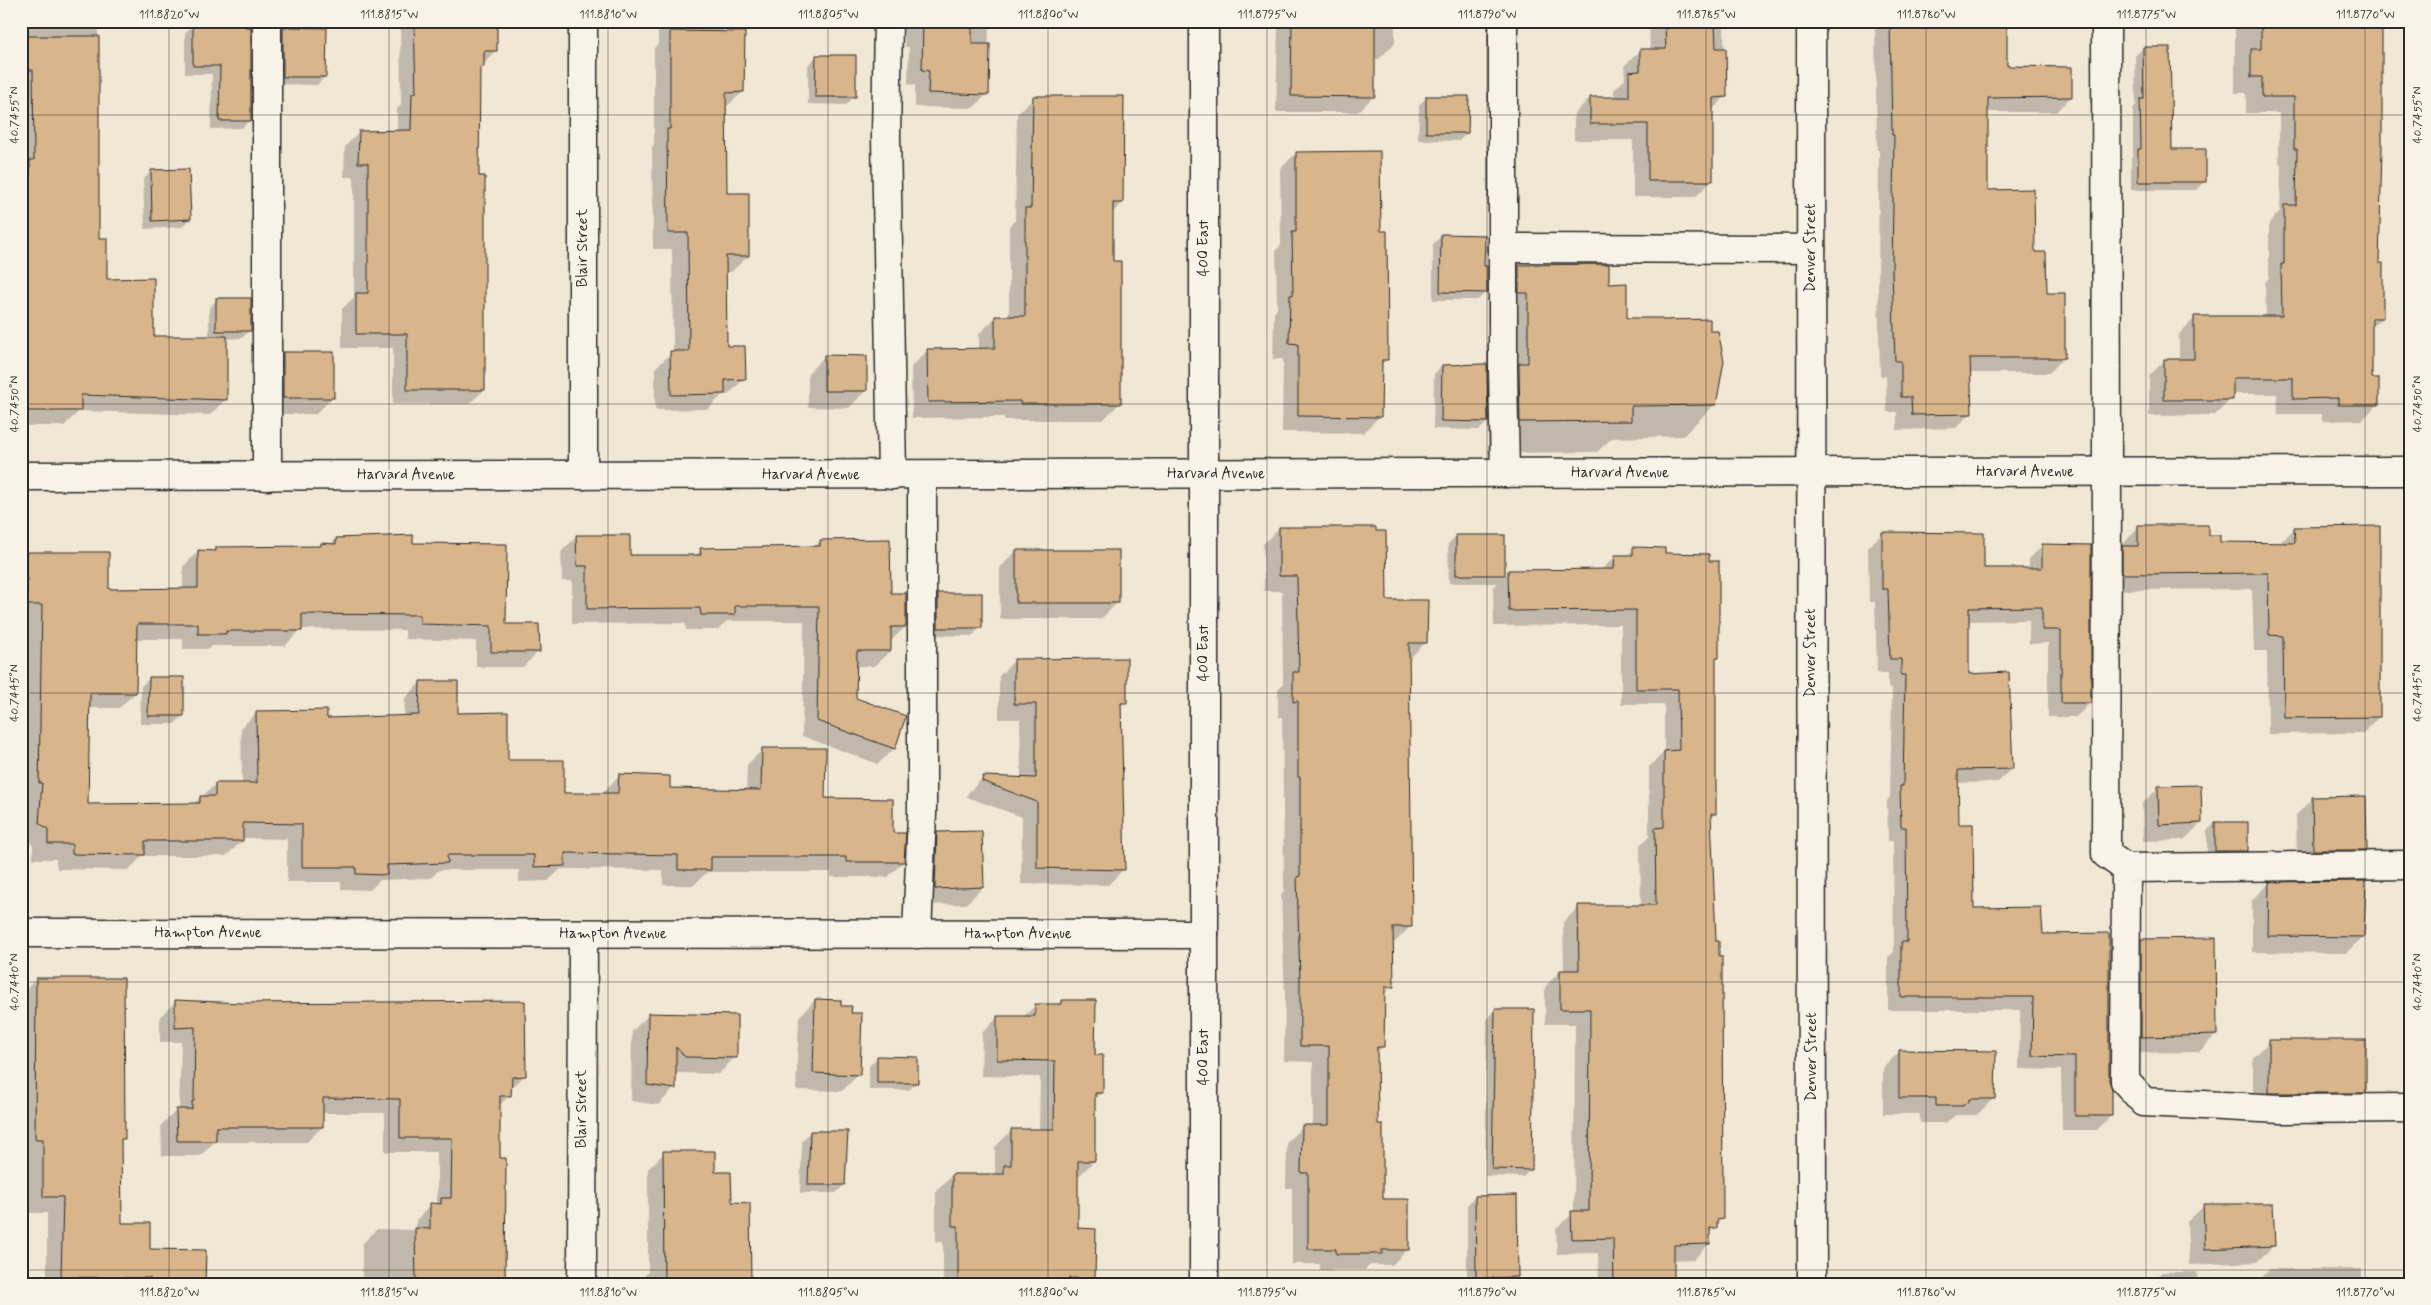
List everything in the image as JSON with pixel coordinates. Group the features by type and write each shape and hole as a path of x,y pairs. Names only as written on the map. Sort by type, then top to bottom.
{"street":[{"path":"267,21 267,476"},
{"name":"Blair Street","path":"583,21 583,475"},
{"path":"888,21 886,136 892,475"},
{"name":"400 East","path":"1204,21 1204,1284"},
{"path":"1503,21 1505,473"},
{"name":"Denver Street","path":"1811,21 1812,1284"},
{"path":"2106,21 2106,854 2126,868 2410,865"},
{"path":"1503,248 1811,249"},
{"name":"Harvard Avenue","path":"21,476 2410,471"},
{"path":"918,934 922,814 922,475"},
{"path":"2126,868 2125,1081 2144,1102 2281,1109 2410,1108"},
{"name":"Hampton Avenue","path":"21,933 1204,934"},
{"name":"Blair Street","path":"582,1284 583,934"}],"building":[{"path":"414,21 497,21 497,51 484,51 484,67 480,67 479,176 485,176 485,390 407,390 407,334 356,334 356,293 368,293 368,163 358,163 359,131 411,130 412,93 416,93"},
{"path":"923,21 972,21 972,44 990,44 989,95 928,93 929,71 922,70"},
{"path":"1292,21 1375,21 1375,97 1291,96"},
{"path":"1665,21 1715,21 1716,48 1726,48 1727,97 1713,98 1713,181 1648,181 1648,124 1590,124 1590,97 1629,97 1629,72 1640,71 1640,49 1666,49"},
{"path":"1890,21 2007,21 2007,66 2072,67 2072,97 1988,98 1988,190 2034,189 2035,252 2046,252 2047,293 2065,293 2065,358 1970,358 1972,414 1912,415 1911,397 1901,397 1901,361 1895,361 1892,270 1894,135 1892,135"},
{"path":"2261,21 2382,21 2382,149 2379,263 2383,263 2383,318 2372,318 2372,378 2379,378 2379,405 2338,405 2338,398 2293,399 2293,378 2233,378 2233,400 2164,400 2164,359 2194,359 2194,316 2282,316 2281,264 2284,264 2284,205 2296,205 2297,149 2294,149 2294,97 2262,97 2262,77 2251,77 2251,49 2261,49"},
{"path":"193,24 245,24 245,27 251,27 251,121 219,121 220,66 193,66"},
{"path":"283,27 327,28 326,77 283,77"},
{"path":"670,31 745,32 744,92 726,93 727,193 749,193 749,256 726,256 727,346 745,346 746,379 725,380 725,394 671,395 670,351 689,351 688,233 668,233 667,129 670,129"},
{"path":"25,36 99,36 99,238 107,238 107,279 154,278 154,336 227,336 227,400 81,395 81,411 24,411 24,358 21,358 24,178 30,178 30,160 34,160 33,70 25,70"},
{"path":"2143,47 2170,47 2172,149 2206,149 2206,182 2138,182 2138,149 2141,149 2140,99 2144,99"},
{"path":"816,55 856,55 856,97 815,97"},
{"path":"1033,96 1124,96 1123,203 1113,203 1113,261 1121,261 1121,404 1020,404 1020,401 928,402 927,349 995,348 995,316 1025,316 1025,208 1031,208"},
{"path":"1426,96 1469,96 1468,133 1426,133"},
{"path":"1380,151 1381,231 1387,231 1388,360 1382,360 1381,417 1298,416 1298,344 1289,343 1290,295 1293,295 1292,232 1296,232 1296,152"},
{"path":"189,169 191,219 152,221 151,170"},
{"path":"1441,234 1485,235 1484,266 1487,266 1487,293 1440,292"},
{"path":"1609,264 1609,284 1627,283 1627,318 1662,318 1662,320 1710,319 1710,331 1718,331 1724,361 1716,405 1631,406 1631,421 1520,422 1519,363 1528,363 1528,293 1519,293 1519,265"},
{"path":"216,298 251,298 251,331 216,331"},
{"path":"283,352 334,352 334,398 283,398"},
{"path":"824,355 867,356 867,391 824,391"},
{"path":"1487,364 1488,422 1441,421 1442,365"},
{"path":"2138,525 2208,525 2208,535 2220,535 2220,542 2295,543 2294,527 2380,526 2380,717 2284,718 2283,636 2269,635 2268,573 2122,574 2122,546 2138,546"},
{"path":"1279,527 1376,527 1376,531 1386,531 1387,600 1428,600 1427,643 1409,643 1412,927 1393,927 1394,987 1385,987 1384,1047 1377,1047 1378,1124 1383,1124 1383,1199 1409,1199 1409,1250 1382,1250 1382,1254 1336,1254 1336,1249 1308,1249 1308,1173 1301,1173 1302,1125 1329,1125 1329,1046 1300,1046 1297,877 1300,876 1300,777 1298,777 1298,701 1293,702 1293,672 1299,672 1297,576 1279,576"},
{"path":"1882,532 1984,533 1984,568 2042,568 2042,544 2091,545 2091,703 2061,703 2061,630 2042,630 2042,607 1969,608 1969,674 2009,672 2013,769 1958,770 1959,824 1973,824 1974,908 2041,907 2043,934 2109,933 2109,1081 2112,1087 2112,1116 2075,1116 2075,1057 2032,1056 2033,997 1901,997 1901,942 1907,942 1906,827 1901,827 1900,786 1903,786 1905,675 1901,675 1901,659 1890,659 1888,589 1882,589"},
{"path":"413,535 413,543 507,544 506,624 539,624 540,652 491,652 491,626 420,624 420,615 302,614 302,631 226,631 226,634 198,634 198,624 137,624 136,693 90,693 88,804 200,803 200,796 215,796 215,783 257,783 256,711 327,710 327,718 419,715 420,681 458,681 458,713 508,712 508,760 564,760 564,793 618,793 619,774 670,776 670,788 761,790 762,748 826,748 825,798 893,799 893,833 906,833 904,862 846,862 846,857 711,857 711,870 678,870 678,855 565,853 565,866 534,867 534,855 447,855 448,863 387,865 387,875 356,874 356,867 302,867 302,824 243,823 243,841 145,841 145,855 72,854 72,844 48,844 48,829 39,823 42,783 39,783 42,605 27,605 27,552 109,552 109,589 198,588 198,550 216,551 216,547 321,546 321,543 336,544 336,538"},
{"path":"576,535 630,535 630,555 701,555 700,548 820,546 820,540 890,539 891,593 906,593 906,627 891,627 891,651 857,651 856,698 906,716 895,749 817,721 819,606 735,606 735,615 701,615 700,608 587,609 587,566 577,566"},
{"path":"1456,535 1505,535 1505,575 1456,575"},
{"path":"1633,547 1665,548 1665,553 1709,554 1709,561 1719,561 1719,658 1716,658 1716,814 1711,814 1716,941 1719,941 1719,956 1722,956 1723,1219 1717,1220 1717,1228 1710,1228 1710,1244 1674,1245 1674,1284 1614,1284 1613,1238 1572,1239 1571,1211 1589,1211 1590,1009 1560,1009 1560,970 1579,970 1578,905 1656,905 1655,828 1664,827 1664,751 1679,750 1678,689 1636,689 1636,610 1509,611 1508,570 1614,569 1615,555 1633,555"},
{"path":"1016,550 1119,550 1119,603 1016,603"},
{"path":"938,593 982,593 982,628 938,628"},
{"path":"1127,658 1127,703 1121,703 1125,870 1037,868 1037,802 982,781 983,776 1036,778 1036,704 1014,704 1014,659"},
{"path":"149,677 184,677 184,716 148,716"},
{"path":"2201,785 2202,823 2159,825 2158,786"},
{"path":"2366,796 2367,850 2313,850 2312,797"},
{"path":"2215,822 2248,822 2248,851 2215,851"},
{"path":"982,831 984,887 935,889 937,832"},
{"path":"2366,881 2364,937 2268,936 2269,882"},
{"path":"2216,938 2217,1035 2141,1037 2141,939"},
{"path":"36,978 124,978 125,1139 121,1139 122,1223 150,1223 150,1249 206,1250 205,1284 150,1284 150,1278 61,1277 63,1197 43,1197 43,1139 35,1139"},
{"path":"815,999 841,1000 841,1006 852,1006 851,1013 862,1013 860,1075 813,1073"},
{"path":"175,1000 242,1003 525,1001 526,1076 512,1077 511,1096 500,1096 500,1158 506,1158 505,1284 416,1284 415,1228 430,1229 430,1203 441,1204 441,1198 451,1198 452,1138 400,1138 400,1099 323,1098 323,1127 216,1127 216,1141 177,1141 176,1109 192,1109 192,1101 194,1101 195,1027 175,1028"},
{"path":"1062,1000 1096,1000 1095,1055 1103,1055 1103,1093 1095,1093 1095,1161 1078,1161 1078,1228 1096,1229 1095,1279 1069,1278 1069,1284 958,1284 958,1226 952,1226 952,1174 1004,1174 1004,1165 1011,1165 1011,1129 1054,1129 1055,1061 997,1060 997,1016 1035,1016 1035,1004 1062,1004"},
{"path":"1495,1009 1534,1009 1532,1170 1492,1169"},
{"path":"648,1013 737,1015 737,1058 685,1057 676,1047 676,1089 647,1085"},
{"path":"2269,1040 2366,1040 2366,1093 2269,1093"},
{"path":"1899,1050 1996,1051 1995,1099 1969,1099 1969,1103 1963,1104 1963,1106 1936,1106 1936,1098 1899,1098"},
{"path":"877,1056 918,1057 918,1083 877,1083"},
{"path":"810,1131 848,1131 845,1185 808,1185"},
{"path":"663,1151 715,1151 715,1172 731,1172 732,1202 750,1203 751,1284 664,1284"},
{"path":"1517,1195 1518,1277 1476,1278 1475,1196"},
{"path":"2203,1204 2273,1204 2275,1246 2205,1249"}]}
